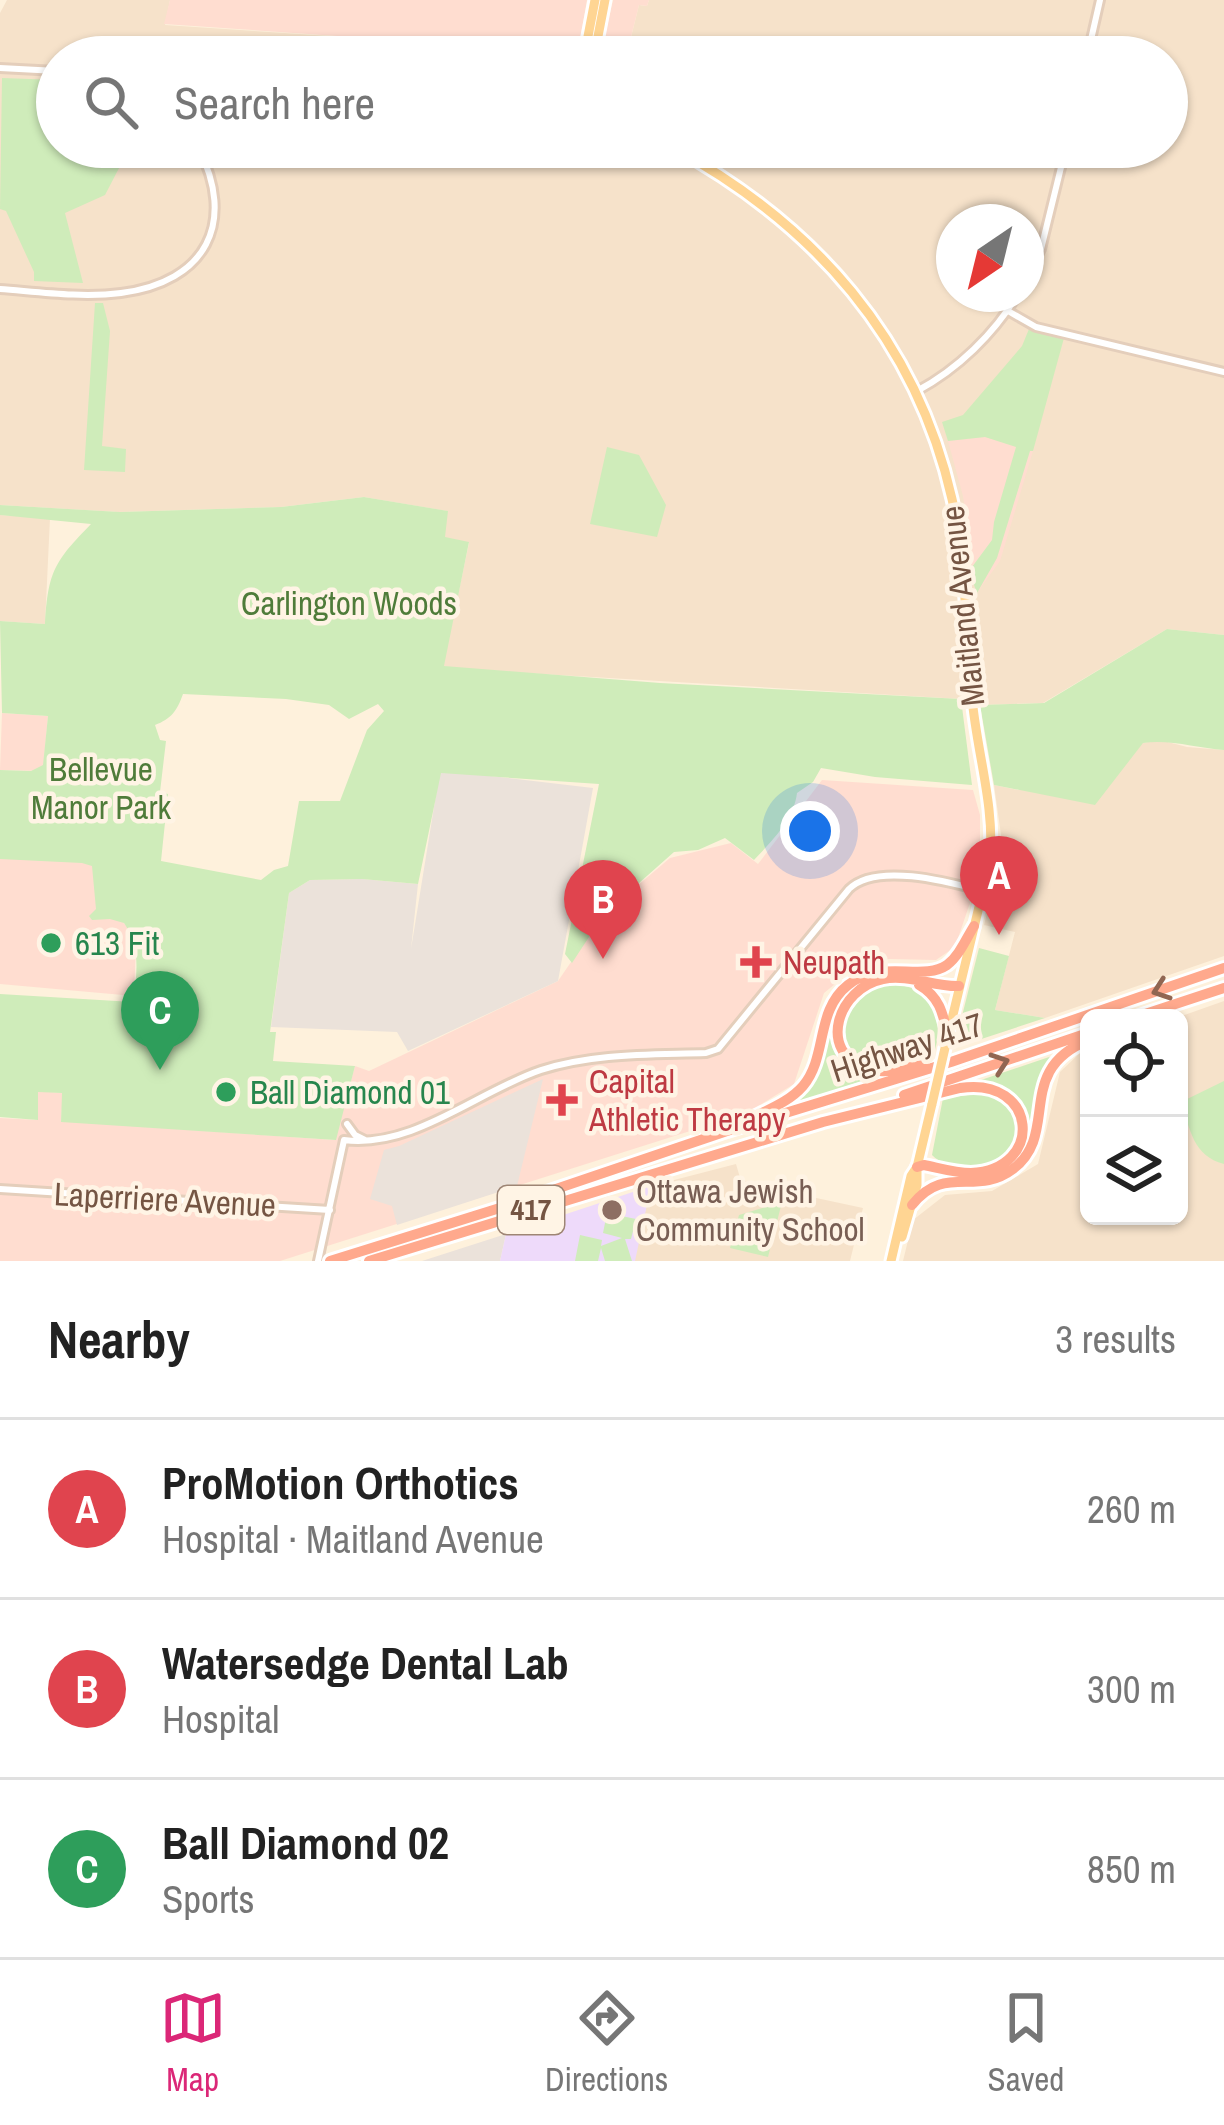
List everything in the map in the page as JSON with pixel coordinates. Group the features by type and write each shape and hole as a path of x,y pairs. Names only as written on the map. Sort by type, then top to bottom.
{"highway":[{"path":"727,1131 779,1105 804,1085 816,1063 827,1012 844,988 866,974 945,966 974,926"},
{"name":"Highway 417","path":"330,1261 951,1062 1224,968"},
{"path":"901,974 937,1000 947,1042"},
{"path":"951,1062 869,1070 846,1054 838,1025 851,998 877,980 901,974 959,986"},
{"path":"1161,1009 1224,988"},
{"name":"417","path":"368,1261 1080,1039"},
{"path":"912,1205 931,1186 1003,1175 1023,1160 1037,1129 1041,1093 1051,1066 1080,1042"},
{"path":"850,1114 976,1086 1004,1094 1019,1109 1023,1126 1020,1144 1004,1164 971,1173 917,1167 922,1172 976,1182"}],"main road":[{"path":"595,0 595,36"},
{"path":"591,36 605,0"},
{"name":"Maitland Avenue","path":"706,168 757,199 830,265 885,334 916,391 947,482 959,540 972,702 990,814 990,861 893,1261"},
{"name":"Maitland Avenue","path":"893,1261 912,1205 917,1167"}],"street":[{"path":"1092,36 1100,0"},
{"path":"0,68 36,70"},
{"path":"0,289 125,293 184,272 204,249 214,222 206,168"},
{"path":"1044,237 1061,168"},
{"path":"916,391 967,357 1006,312"},
{"path":"1009,312 1036,328 1224,372"},
{"path":"339,1161 352,1148 407,1132 554,1067 622,1054 718,1049 849,889 868,877 938,880 982,891"},
{"path":"347,1124 368,1142"},
{"path":"318,1261 344,1140 368,1142"},
{"name":"Laperriere Avenue","path":"0,1189 330,1210"}],"shaded area":[{"path":"7,0 170,0 165,25 331,36 36,36 36,168 1188,168 1188,36 631,36 639,5 647,6 649,0 1224,0 1224,635 1167,629 1043,703 980,705 961,699 458,669 443,666 469,543 444,538 447,511 364,497 281,507 119,512 0,505 0,13"},
{"path":"170,0 587,0 581,36 337,36 164,24"},
{"path":"613,0 649,0 647,6 639,5 631,36 605,36"},
{"path":"985,437 1033,451 1000,561 976,594 963,496 948,441"},
{"path":"0,515 50,518 45,624 0,621"},
{"path":"2,713 48,716 43,771 0,770"},
{"path":"1160,740 1224,750 1224,956 1045,1018 995,1010 1015,932 984,925 1003,849 994,785 1018,790"},
{"path":"440,770 593,788 558,981 408,1051 397,1032 271,1027 289,893 310,880 418,884 411,949"},
{"path":"822,780 973,790 980,815 980,854 971,900 955,947 936,960 861,963 824,993 794,1084 747,1113 280,1261 0,1261 0,1118 37,1120 38,1091 63,1093 61,1121 335,1140 355,1066 369,1071 558,981 604,914 670,858 731,843 758,864"},
{"path":"0,849 94,858 136,944 134,996 0,984"},
{"path":"1224,1001 1224,1261 903,1261 913,1220 945,1195 992,1191 1038,1164 1060,1072 1080,1053 1080,1225 1188,1225 1188,1014"},
{"path":"543,1079 517,1186 397,1225 392,1206 370,1199 384,1150"},
{"path":"736,1164 741,1181 863,1208 850,1261 634,1261 651,1186"},
{"name":"Ottawa Jewish Community School","path":"651,1186 635,1261 500,1261 506,1234"},
{"path":"506,1234 500,1261 422,1261"}],"green space":[{"path":"2,78 36,79 36,168 119,168 105,195 65,213 83,283 34,281 6,211 0,209"},
{"path":"95,303 103,303 110,331 102,446 126,449 125,472 84,470"},
{"path":"1029,329 1064,338 997,558 977,593 969,571 992,540 1016,447 985,437 948,441 942,422 963,415 1022,346"},
{"path":"607,447 639,455 666,505 657,537 590,524"},
{"name":"Carlington Woods","path":"364,497 448,511 445,537 469,542 444,666 961,699 972,785 821,768 813,782 797,793 787,821 754,860 725,838 698,850 674,852 604,914 572,963 565,954 599,784 441,773 418,884 310,880 289,893 270,1032 276,1032 273,1061 355,1066 336,1140 61,1122 62,1093 38,1092 38,1120 0,1117 0,994 133,1002 136,971 133,942 124,923 89,916 96,909 92,866 0,859 0,770 31,771 43,765 48,716 2,713 0,621 45,624 56,568 91,524 0,515 0,505 120,512 281,507","holes":["183,694 329,705 349,719 378,704 384,711 367,730 340,801 299,801 288,866 261,880 161,861 168,794 160,792 166,741 160,740 155,725 173,714"]},
{"path":"1167,629 1224,635 1224,750 1143,743 1095,805 994,785 980,705 1044,703"},
{"path":"979,948 1009,956 995,1010 1045,1018 954,1048"},
{"path":"895,975 845,1000 840,1051 881,1075 789,1105 805,1090 836,1004 860,980"},
{"path":"889,983 917,990 933,1004 939,1025 934,1054 884,1066 860,1059 849,1047 844,1024 849,1008 866,991"},
{"path":"1055,1055 1041,1082 1030,1142 1016,1164 967,1179 934,1172 960,1176 1014,1161 1023,1110 1008,1091 978,1081"},
{"path":"1224,1081 1224,1164 1199,1148 1188,1125 1188,1099"},
{"path":"988,1093 1005,1102 1014,1114 1015,1140 1007,1151 978,1165 935,1158 943,1098"},
{"path":"782,1202 768,1257 730,1248 739,1215"},
{"path":"607,1213 636,1219 631,1239 625,1239 632,1261 605,1261 601,1248 598,1261 575,1261 580,1235 602,1240 601,1246 622,1238 603,1233"}],"place":[{"name":"ProMotion Orthotics","path":"999,935"},
{"name":"613 Fit","path":"51,943"},
{"name":"Watersedge Dental Lab","path":"603,959"},
{"name":"Neupath","path":"756,962"},
{"name":"Ball Diamond 02","path":"160,1070"},
{"name":"Ball Diamond 01","path":"226,1092"},
{"name":"Capital Athletic Therapy","path":"562,1100"},
{"name":"Ottawa Jewish Community School","path":"612,1210"}],"park label":[{"name":"Bellevue Manor Park","path":"101,788"}]}
